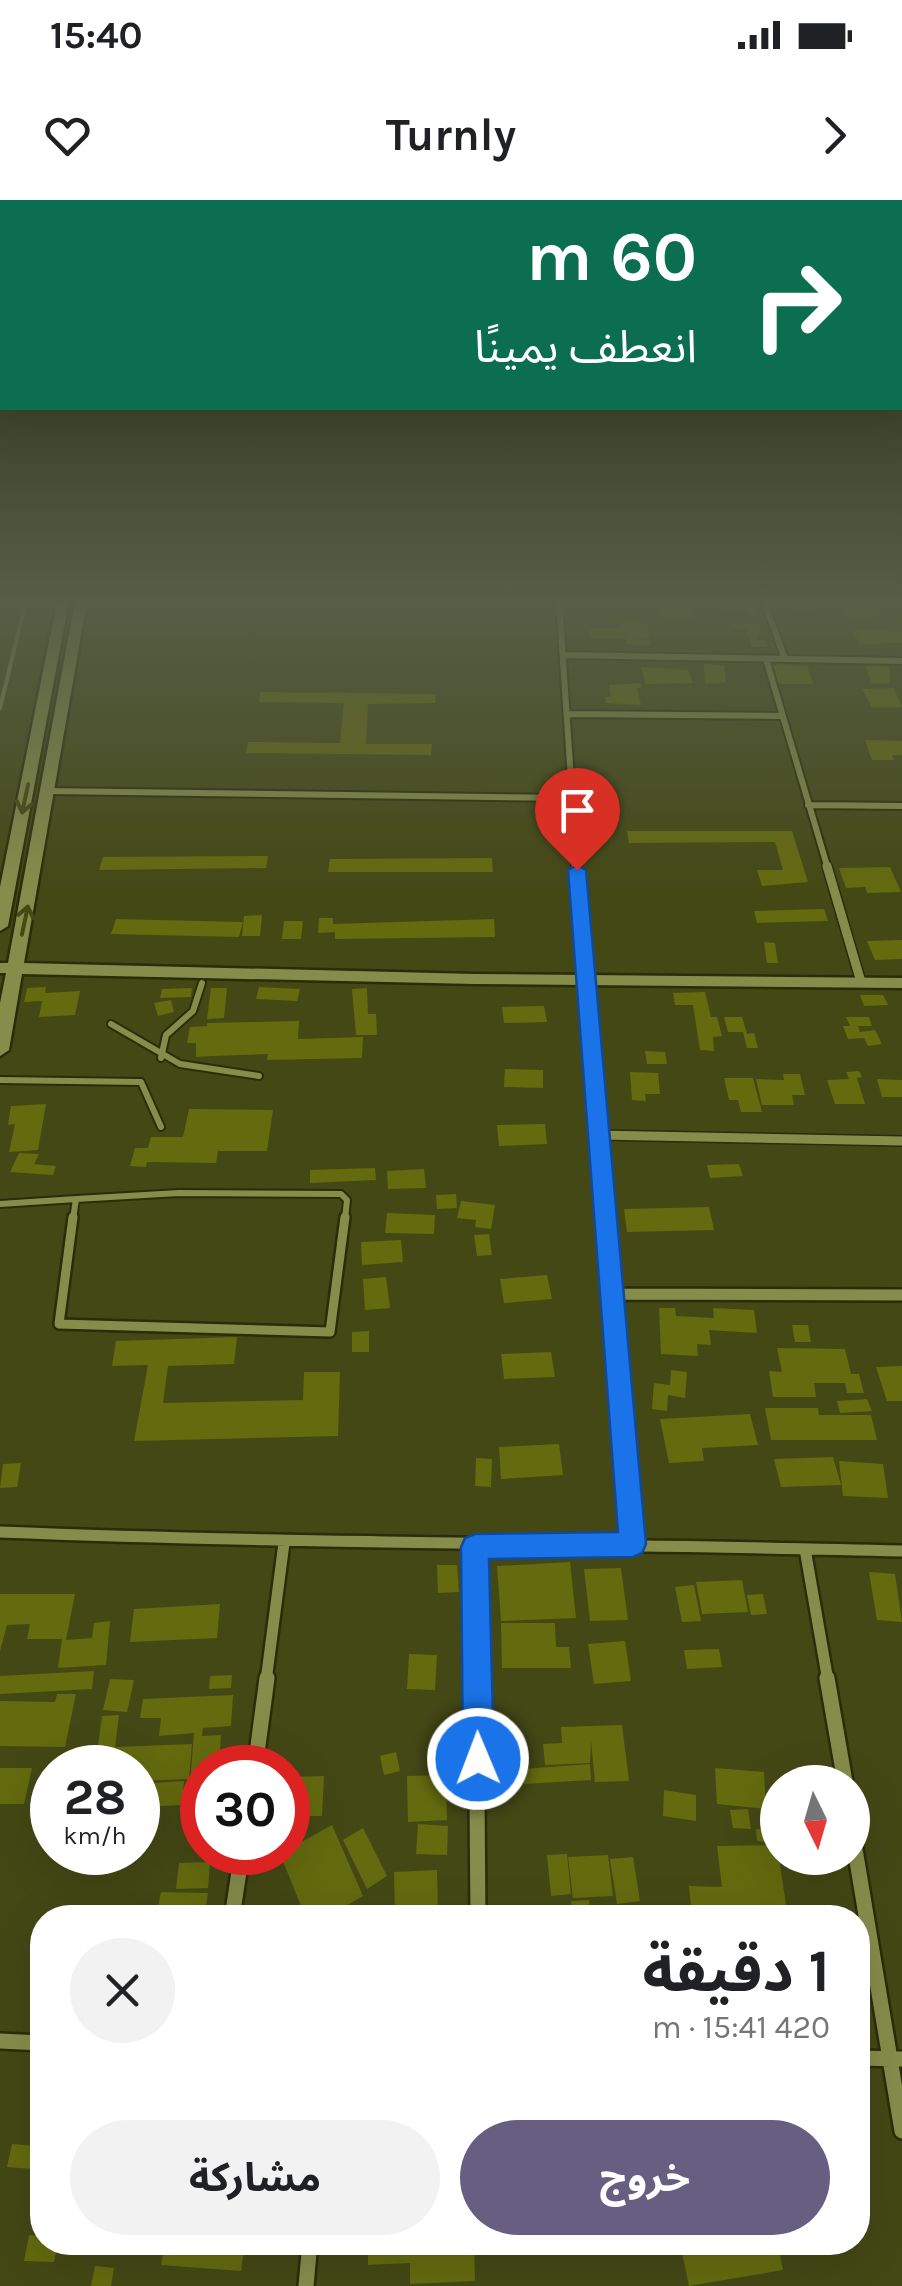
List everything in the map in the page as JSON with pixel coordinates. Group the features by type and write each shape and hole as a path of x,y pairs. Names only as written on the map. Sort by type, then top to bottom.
{"street":[{"path":"0,926 44,698"},
{"path":"0,1050 6,974 63,698"},
{"path":"566,698 584,985 633,1544"},
{"path":"777,698 860,982"},
{"path":"567,714 782,716"},
{"path":"47,791 572,798"},
{"path":"808,804 902,806"},
{"path":"6,974 202,983 902,983"},
{"path":"6,974 902,993"},
{"path":"597,1135 902,1141"},
{"path":"612,1294 902,1296"},
{"path":"0,1532 284,1543 475,1547 633,1544 902,1551"},
{"path":"258,1745 284,1543"},
{"path":"475,1547 478,1905"},
{"path":"805,1550 842,1765"},
{"path":"234,1905 239,1875"},
{"path":"860,1875 866,1905"},
{"path":"870,1927 895,2058 902,2132"},
{"path":"0,2041 30,2042"},
{"path":"306,2286 309,2255"}],"lane":[{"path":"161,1058 166,1035 193,1011 202,983"},
{"path":"111,1024 161,1058 190,1070 259,1076"},
{"path":"0,1080 141,1082 162,1127"},
{"path":"0,1204 76,1197 198,1192 341,1194 347,1200 330,1332 59,1324 76,1197"}],"building":[{"path":"259,698 436,698 435,703 368,704 366,744 432,744 431,755 246,753 248,742 340,743 344,703 259,702"},
{"path":"605,698 639,698 641,705 606,703"},
{"path":"867,698 898,698 902,707 872,707"},
{"path":"865,740 902,741 902,755 892,755 894,760 872,760"},
{"path":"627,831 792,831 808,882 762,886 757,870 783,870 775,842 629,843"},
{"path":"268,856 266,868 99,870 103,857"},
{"path":"492,858 493,872 328,872 330,859"},
{"path":"890,867 901,892 867,893 865,887 846,888 839,868"},
{"path":"824,909 828,921 757,923 754,911"},
{"path":"262,915 260,936 242,936 244,916"},
{"path":"319,918 333,918 333,924 494,919 495,937 335,939 335,932 318,933"},
{"path":"116,919 243,922 239,937 111,934"},
{"path":"284,921 303,921 301,939 282,939"},
{"path":"902,940 902,959 875,960 867,941"},
{"path":"764,942 775,943 778,963 767,963"},
{"path":"46,987 45,993 80,991 75,1015 39,1017 42,1001 24,1002 27,988"},
{"path":"259,987 300,989 297,1001 256,999"},
{"path":"192,988 191,997 160,998 162,989"},
{"path":"211,988 227,988 224,1018 207,1019"},
{"path":"367,988 368,1014 376,1014 377,1035 356,1035 352,989"},
{"path":"705,992 711,1017 717,1017 722,1036 713,1037 714,1051 700,1050 693,1005 675,1005 673,993"},
{"path":"860,995 883,995 888,1005 864,1006"},
{"path":"171,1000 174,1012 158,1016 154,1003"},
{"path":"544,1006 547,1022 504,1023 502,1007"},
{"path":"724,1017 742,1017 747,1034 754,1033 758,1048 747,1048 743,1032 728,1032"},
{"path":"846,1017 869,1017 872,1026 858,1026 860,1032 875,1030 882,1044 868,1046 864,1038 848,1039 843,1026 850,1026"},
{"path":"299,1021 298,1039 363,1037 362,1058 267,1060 268,1054 196,1057 196,1043 187,1043 190,1027 207,1023"},
{"path":"645,1051 665,1052 667,1064 647,1064"},
{"path":"505,1069 543,1070 543,1088 504,1087"},
{"path":"859,1071 862,1077 857,1078 865,1104 835,1104 827,1080 849,1079 846,1072"},
{"path":"630,1072 658,1073 660,1094 645,1094 646,1101 632,1100"},
{"path":"783,1074 800,1074 805,1095 792,1095 794,1105 762,1105 756,1079 784,1080"},
{"path":"724,1078 753,1078 762,1112 741,1112 738,1100 729,1100"},
{"path":"877,1079 902,1080 902,1097 882,1097"},
{"path":"46,1104 38,1150 9,1152 15,1124 8,1125 11,1106"},
{"path":"189,1109 273,1110 267,1151 218,1151 216,1163 147,1162 146,1167 130,1166 135,1148 148,1148 151,1137 183,1137"},
{"path":"545,1124 547,1144 499,1146 497,1125"},
{"path":"19,1153 39,1154 34,1164 56,1166 53,1175 10,1172"},
{"path":"739,1164 743,1176 710,1178 707,1165"},
{"path":"375,1168 376,1180 310,1183 310,1170"},
{"path":"424,1169 426,1188 388,1189 387,1171"},
{"path":"456,1194 457,1208 437,1209 436,1195"},
{"path":"461,1201 495,1205 491,1229 475,1227 476,1220 457,1218"},
{"path":"709,1207 714,1230 627,1232 624,1209"},
{"path":"387,1213 435,1215 434,1234 385,1233"},
{"path":"489,1234 492,1255 477,1256 474,1235"},
{"path":"401,1240 403,1262 362,1265 361,1242"},
{"path":"547,1275 552,1299 504,1303 500,1279"},
{"path":"386,1277 390,1308 365,1310 363,1279"},
{"path":"659,1308 675,1308 676,1316 714,1318 713,1308 754,1310 757,1333 709,1330 711,1345 697,1344 698,1356 661,1354"},
{"path":"792,1325 808,1325 811,1342 795,1342"},
{"path":"369,1331 369,1352 352,1352 352,1332"},
{"path":"237,1337 234,1364 168,1366 163,1403 303,1400 304,1372 340,1372 338,1436 134,1441 148,1365 112,1366 116,1341"},
{"path":"777,1348 845,1349 851,1374 859,1374 864,1393 847,1393 845,1383 814,1383 816,1397 773,1397 769,1371 782,1372"},
{"path":"551,1352 555,1377 504,1379 501,1354"},
{"path":"902,1366 902,1401 887,1401 876,1367"},
{"path":"671,1370 687,1372 685,1398 668,1395 667,1411 652,1409 654,1383 670,1385"},
{"path":"867,1399 872,1411 840,1413 837,1401"},
{"path":"765,1408 818,1408 819,1415 871,1415 877,1440 771,1440"},
{"path":"750,1414 758,1445 702,1448 704,1461 669,1463 660,1419"},
{"path":"559,1444 563,1475 501,1479 499,1447"},
{"path":"833,1457 841,1485 781,1487 774,1459"},
{"path":"476,1458 492,1459 491,1487 475,1486"},
{"path":"839,1461 883,1464 888,1498 843,1496"},
{"path":"21,1463 17,1487 0,1488 3,1464"},
{"path":"570,1562 576,1618 501,1621 497,1566"},
{"path":"437,1565 457,1565 459,1592 438,1593"},
{"path":"621,1568 628,1620 590,1621 584,1569"},
{"path":"869,1572 895,1574 902,1622 877,1620"},
{"path":"742,1580 748,1612 702,1614 696,1582"},
{"path":"694,1585 701,1621 682,1622 675,1587"},
{"path":"0,1594 75,1594 66,1640 92,1638 94,1623 110,1621 106,1665 58,1668 62,1639 27,1639 30,1624 7,1625 0,1651"},
{"path":"763,1594 767,1614 751,1615 747,1595"},
{"path":"220,1604 217,1638 130,1642 134,1609"},
{"path":"501,1623 555,1623 556,1647 569,1647 571,1668 502,1668"},
{"path":"625,1641 631,1681 594,1684 588,1644"},
{"path":"719,1649 722,1667 687,1669 684,1650"},
{"path":"409,1654 437,1655 435,1690 407,1689"},
{"path":"94,1671 92,1689 0,1694 0,1676"},
{"path":"232,1675 231,1688 209,1689 210,1676"},
{"path":"110,1679 134,1680 127,1712 103,1710"},
{"path":"57,1694 76,1694 65,1745 0,1746 0,1701 55,1702"},
{"path":"233,1695 231,1726 203,1728 202,1736 221,1735 220,1745 193,1745 194,1733 159,1736 161,1718 140,1718 143,1699"},
{"path":"119,1715 115,1745 98,1745 102,1716"},
{"path":"622,1725 629,1781 595,1782 591,1741 590,1763 545,1765 543,1744 562,1743 561,1727"},
{"path":"192,1744 180,1745 180,1779 160,1780 160,1745"},
{"path":"396,1752 400,1771 384,1775 380,1756"},
{"path":"590,1764 591,1780 524,1784 523,1769"},
{"path":"0,1768 30,1768 24,1804 0,1804"},
{"path":"715,1768 760,1772 760,1808 717,1804"},
{"path":"446,1775 447,1820 408,1822 407,1776"},
{"path":"310,1776 324,1776 322,1816 310,1816"},
{"path":"180,1781 180,1805 160,1806 160,1783"},
{"path":"664,1790 696,1795 696,1821 663,1816"},
{"path":"748,1809 751,1829 733,1828 730,1810"},
{"path":"418,1824 448,1826 447,1855 416,1854"},
{"path":"332,1825 363,1896 347,1905 301,1905 289,1875 310,1875 310,1837"},
{"path":"363,1828 387,1876 367,1889 343,1840"},
{"path":"760,1845 760,1875 782,1875 786,1905 691,1905 689,1886 722,1887 717,1846"},
{"path":"567,1854 571,1894 551,1896 547,1855"},
{"path":"608,1855 613,1896 573,1898 568,1857"},
{"path":"633,1857 640,1901 617,1904 610,1859"},
{"path":"179,1863 180,1875 209,1875 208,1888 176,1889"},
{"path":"437,1870 438,1905 395,1905 394,1872"},
{"path":"161,1892 208,1893 206,1905 158,1905"},
{"path":"589,1900 590,1905 571,1905 571,1901"},
{"path":"12,2144 30,2145 30,2169 7,2167"},
{"path":"29,2235 30,2255 55,2255 54,2262 24,2261"},
{"path":"163,2255 243,2255 241,2271 161,2265"},
{"path":"368,2255 474,2255 475,2281 410,2284 410,2263 368,2265"},
{"path":"683,2255 780,2255 783,2270 689,2286"},
{"path":"95,2266 114,2268 111,2286 91,2286"}],"railway":[{"path":"0,708 2,698"}],"route":[{"path":"478,1759 475,1547 633,1544 577,870"}]}
